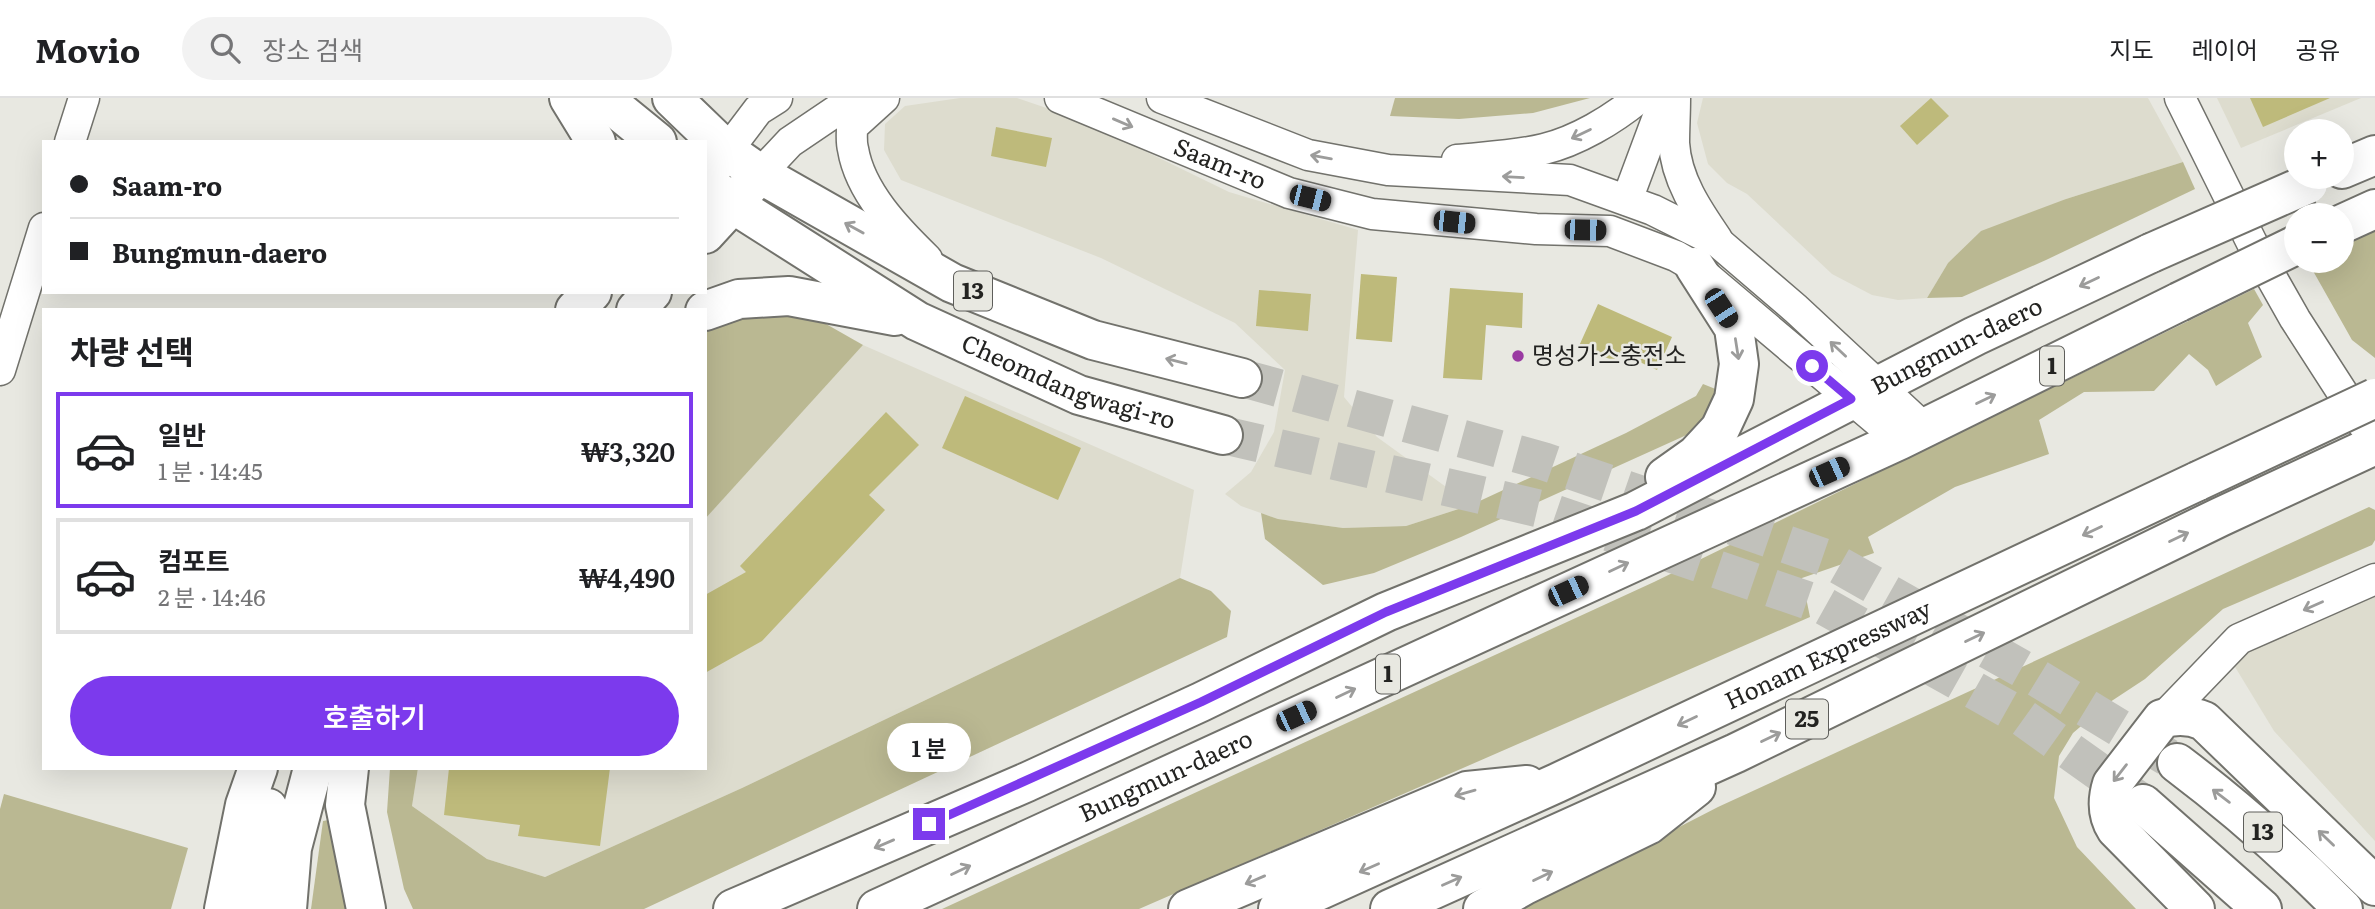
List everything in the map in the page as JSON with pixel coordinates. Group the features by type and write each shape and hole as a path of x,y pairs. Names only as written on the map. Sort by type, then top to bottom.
{"main road":[{"path":"569,98 595,140"},
{"path":"603,98 655,140"},
{"name":"13","path":"672,98 701,140"},
{"name":"1","path":"2354,164 2375,155"},
{"name":"Cheomdangwagi-ro","path":"716,162 760,174 952,283 1093,340 1242,378"},
{"path":"707,228 719,192 760,174"},
{"name":"Bungmun-daero","path":"733,909 1027,782 1201,702 1386,612 1636,511 1975,336 2151,253 2298,189"},
{"name":"13","path":"719,192 917,321"},
{"path":"2354,219 2375,209"},
{"name":"Bungmun-daero","path":"877,909 1912,434 2284,251"},
{"path":"1636,511 1664,477 1696,455 1720,429 1734,399 1739,364 1734,328 1707,255"},
{"path":"577,308 590,294"},
{"path":"638,308 650,294"},
{"path":"707,310 738,299 789,296 917,321"},
{"name":"Cheomdangwagi-ro","path":"917,321 1079,395 1223,435"},
{"name":"Honam Expressway","path":"1278,909 1557,783 2375,398"},
{"name":"Honam Expressway","path":"1390,909 1736,753 2220,517 2375,445"},
{"path":"2195,909 2116,830 2109,813 2112,784 2162,719 2172,716 2187,715 2204,721 2375,886"},
{"path":"1483,909 1523,886 1648,825 1736,753"},
{"name":"13","path":"2177,763 2238,809 2295,860 2343,909"},
{"path":"224,909 245,805 257,770"},
{"path":"254,909 274,770"},
{"path":"287,909 292,848 312,770"},
{"path":"349,770 345,805 366,909"},
{"path":"1188,909 1467,790 1557,783"},
{"name":"13","path":"2143,804 2262,909"}],"street":[{"path":"71,140 84,98"},
{"path":"716,162 758,110 777,98"},
{"path":"760,174 790,142 855,98"},
{"path":"884,98 852,127 853,149 861,175 876,201 904,237 952,283"},
{"name":"Saam-ro","path":"1060,98 1289,193 1372,214 1536,229 1610,231 1676,256 1707,255"},
{"path":"1388,170 1543,149 1600,125 1639,98"},
{"path":"1627,200 1665,98"},
{"path":"1675,98 1674,146 1707,255"},
{"path":"2180,98 2252,243 2295,319 2362,423 2375,438"},
{"name":"Saam-ro","path":"1167,100 1308,155 1388,170 1570,180 1678,221 1707,255 1796,309 1864,393 1912,434"},
{"path":"0,370 42,234"},
{"path":"2162,719 2239,639 2375,579"}],"shaded area":[{"path":"960,98 1017,98 1079,119 1229,192 1358,230 1344,397 1377,437 1471,505 1406,526 1343,528 1278,519 1241,506 1225,494 1251,472 1274,432 1285,370 1235,323 1101,258 901,180 884,150 885,124 905,106"},
{"path":"1395,98 1590,98 1533,113 1459,119 1390,116"},
{"path":"1703,98 2148,98 2183,162 2066,199 1948,263 1927,298 1898,300 1872,295 1832,274 1747,194 1727,183 1708,164 1697,123"},
{"path":"2217,98 2361,98 2311,119 2284,119 2284,130 2241,148"},
{"path":"2183,162 2195,189 1962,297 1927,298 1948,263 1981,231 2066,199"},
{"path":"2375,226 2375,358 2352,340 2314,273 2354,273 2354,236"},
{"path":"2254,289 2263,305 2248,323 2262,357 2216,386 2208,370 2189,354 2154,391 2084,392 2039,420 2049,454 1955,487 1868,537 1874,553 1802,578 1810,617 1139,909 942,909 1654,582"},
{"path":"798,308 863,345 707,517 707,320"},
{"path":"863,345 1194,490 1180,578 742,788 545,877 487,859 412,806 418,770 707,770 707,517"},
{"path":"1703,384 1723,392 1719,405 1691,433 1461,537 1374,573 1323,585 1265,539 1261,513 1278,519 1343,528 1406,526 1471,505 1626,433 1696,396"},
{"path":"2369,507 2375,510 2375,540 2372,545 2223,609 2145,679 2107,704 2073,733 2059,756 2054,798 2077,847 2136,909 1520,909 1718,807"},
{"path":"1180,578 1211,591 1231,611 1227,637 644,909 413,909 404,889 387,812 390,770 418,770 412,806 487,859 545,877 742,788"},
{"path":"2375,595 2375,841 2274,731 2229,657"},
{"path":"4,794 188,848 171,909 0,909 0,809"},
{"path":"334,819 355,909 311,909 323,821"}],"building":[{"path":"1931,98 1949,116 1917,145 1900,126"},
{"path":"2250,98 2330,98 2263,127"},
{"path":"996,127 1052,138 1046,167 991,156"},
{"path":"1361,274 1397,277 1392,342 1356,339"},
{"path":"1450,288 1523,293 1522,328 1486,325 1482,380 1443,378"},
{"path":"1259,290 1311,294 1308,331 1256,326"},
{"path":"1598,304 1672,337 1657,370 1618,352 1614,361 1579,346"},
{"path":"965,396 1081,448 1058,500 942,448"},
{"path":"886,412 919,445 869,495 885,510 762,641 707,672 707,594 746,572 740,566"},
{"path":"449,770 610,770 600,846 518,836 520,825 444,815"}],"tunnel":[{"path":"1242,378 1543,461 1826,558 2024,670 2172,760"},
{"path":"1223,435 1541,509 1824,606 2022,717 2141,802"}],"place":[{"name":"명성가스충전소","path":"1518,356"}],"route":[{"path":"929,824 1201,702 1386,612 1623,517 1851,399 1812,366"}]}
